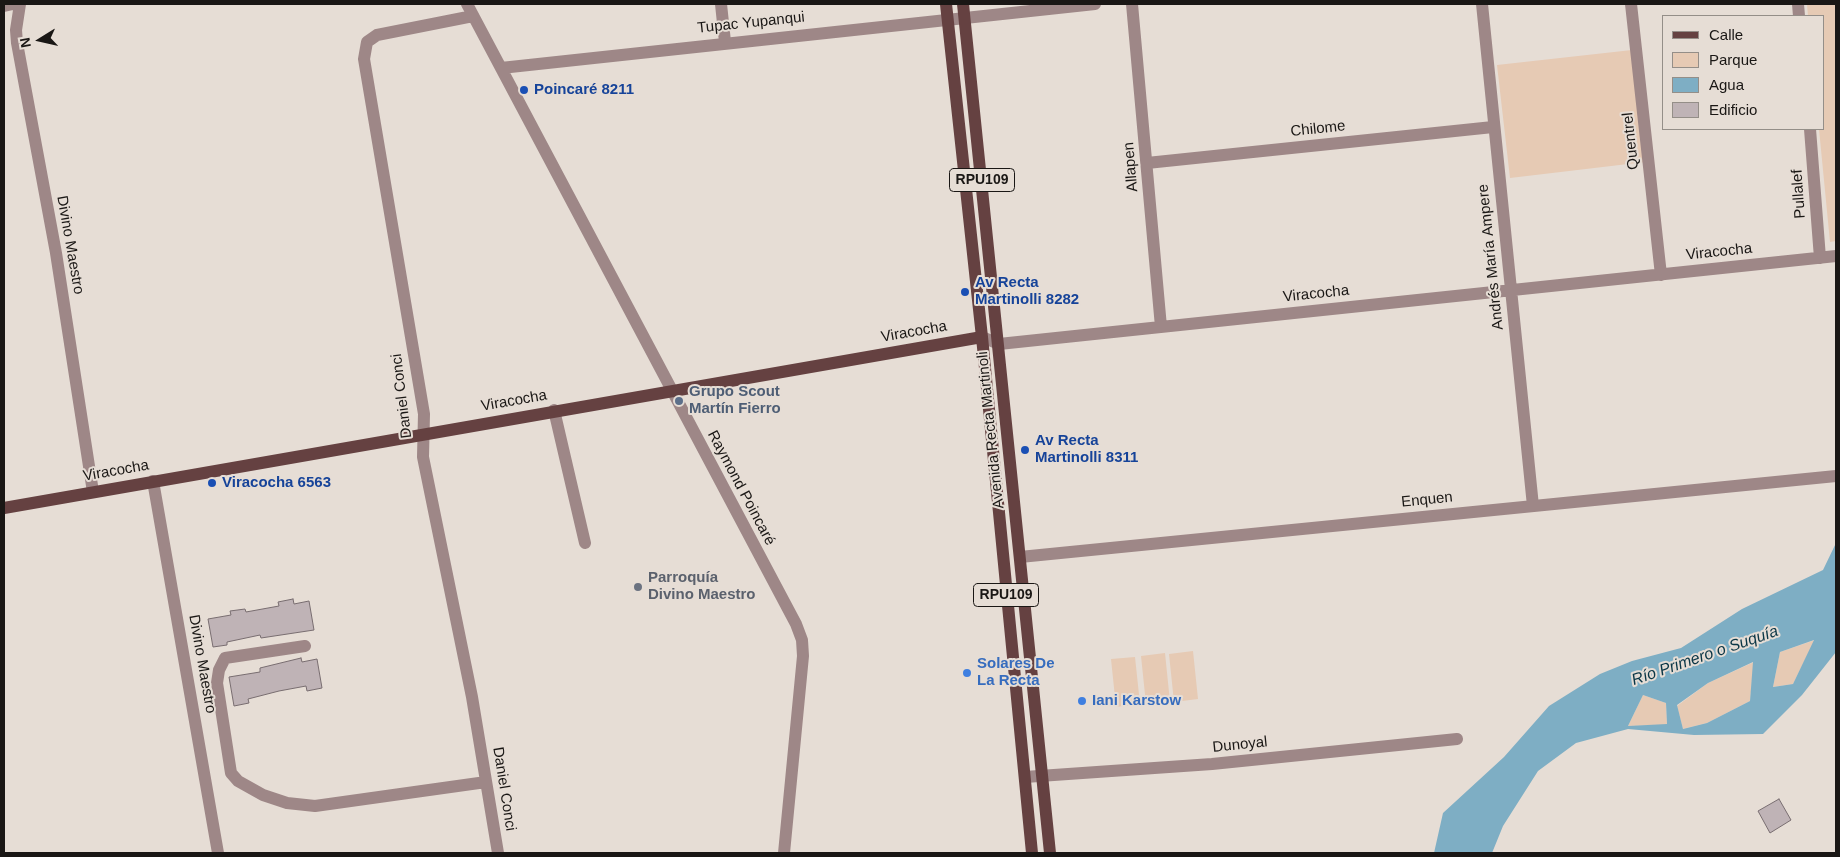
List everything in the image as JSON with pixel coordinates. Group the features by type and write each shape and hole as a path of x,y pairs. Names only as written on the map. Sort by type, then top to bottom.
{"main road":[{"name":"Avenida Recta Martinoli","path":"946,4 982,337 1032,853"},
{"name":"Avenida Recta Martinoli","path":"963,4 1050,853"},
{"name":"Viracocha","path":"4,508 554,410 982,337"}],"street":[{"path":"4,6 13,4"},
{"name":"Divino Maestro","path":"20,4 16,30 17,43 56,253 93,492"},
{"name":"Raymond Poincaré","path":"467,4 670,390 796,624 802,640 803,656 784,853"},
{"path":"721,4 725,42"},
{"name":"Tupac Yupanqui","path":"501,68 725,42 1095,4"},
{"name":"Allapen","path":"1132,4 1161,327"},
{"name":"Andrés María Ampere","path":"1482,4 1533,506"},
{"name":"Quentrel","path":"1631,4 1661,275"},
{"name":"Daniel Conci","path":"473,16 377,35 367,42 364,59 424,414 423,457 472,697 498,853"},
{"name":"Chilome","path":"1147,163 1493,127"},
{"name":"Pullalef","path":"1810,130 1820,258"},
{"name":"Viracocha","path":"982,337 999,344 1836,256"},
{"path":"554,410 585,543"},
{"name":"Enquen","path":"1020,557 1836,476"},
{"name":"Divino Maestro","path":"153,481 218,853"},
{"path":"305,646 225,658 219,670 217,683 232,773 238,781 263,795 287,803 315,806 486,782"},
{"name":"Dunoyal","path":"1024,776 1212,764 1457,739"}],"green space":[{"path":"1807,4 1836,4 1836,241 1830,242 1819,130 1825,130 1825,15 1808,15"},
{"path":"1632,50 1645,162 1510,178 1497,65"},
{"path":"1815,640 1793,684 1773,687 1780,652"},
{"path":"1193,651 1198,699 1174,702 1169,654"},
{"path":"1165,653 1170,702 1146,704 1141,656"},
{"path":"1135,657 1140,704 1116,707 1111,659"},
{"path":"1754,662 1750,701 1707,723 1683,729 1677,706 1708,683"},
{"path":"1643,695 1666,703 1667,725 1628,726"}],"water":[{"name":"Río Primero o Suquía","path":"1836,543 1836,652 1802,695 1763,734 1694,735 1628,729 1576,743 1538,771 1503,826 1492,853 1434,853 1443,813 1504,757 1549,706 1600,674 1632,661 1681,648 1742,609 1823,570","holes":["1814,640 1793,684 1773,687 1780,652","1753,662 1750,701 1707,723 1683,729 1677,705 1708,683","1643,695 1666,703 1667,724 1628,726"]}],"building":[{"path":"293,599 294,604 309,601 314,630 261,638 260,635 227,642 227,645 213,647 208,619 231,615 230,611 245,609 246,612 279,606 278,602"},
{"path":"301,658 302,662 317,659 322,688 307,691 306,686 279,691 248,699 249,703 234,706 229,677 260,672 260,668"},
{"path":"1779,799 1791,820 1770,833 1758,811"}],"place":[{"name":"Poincaré 8211","path":"524,90"},
{"name":"Av Recta Martinolli 8282","path":"965,292"},
{"name":"Grupo Scout Martín Fierro","path":"679,401"},
{"name":"Av Recta Martinolli 8311","path":"1025,450"},
{"name":"Viracocha 6563","path":"212,483"},
{"name":"Parroquía Divino Maestro","path":"638,587"},
{"name":"Solares De La Recta","path":"967,673"},
{"name":"Iani Karstow","path":"1082,701"}]}
